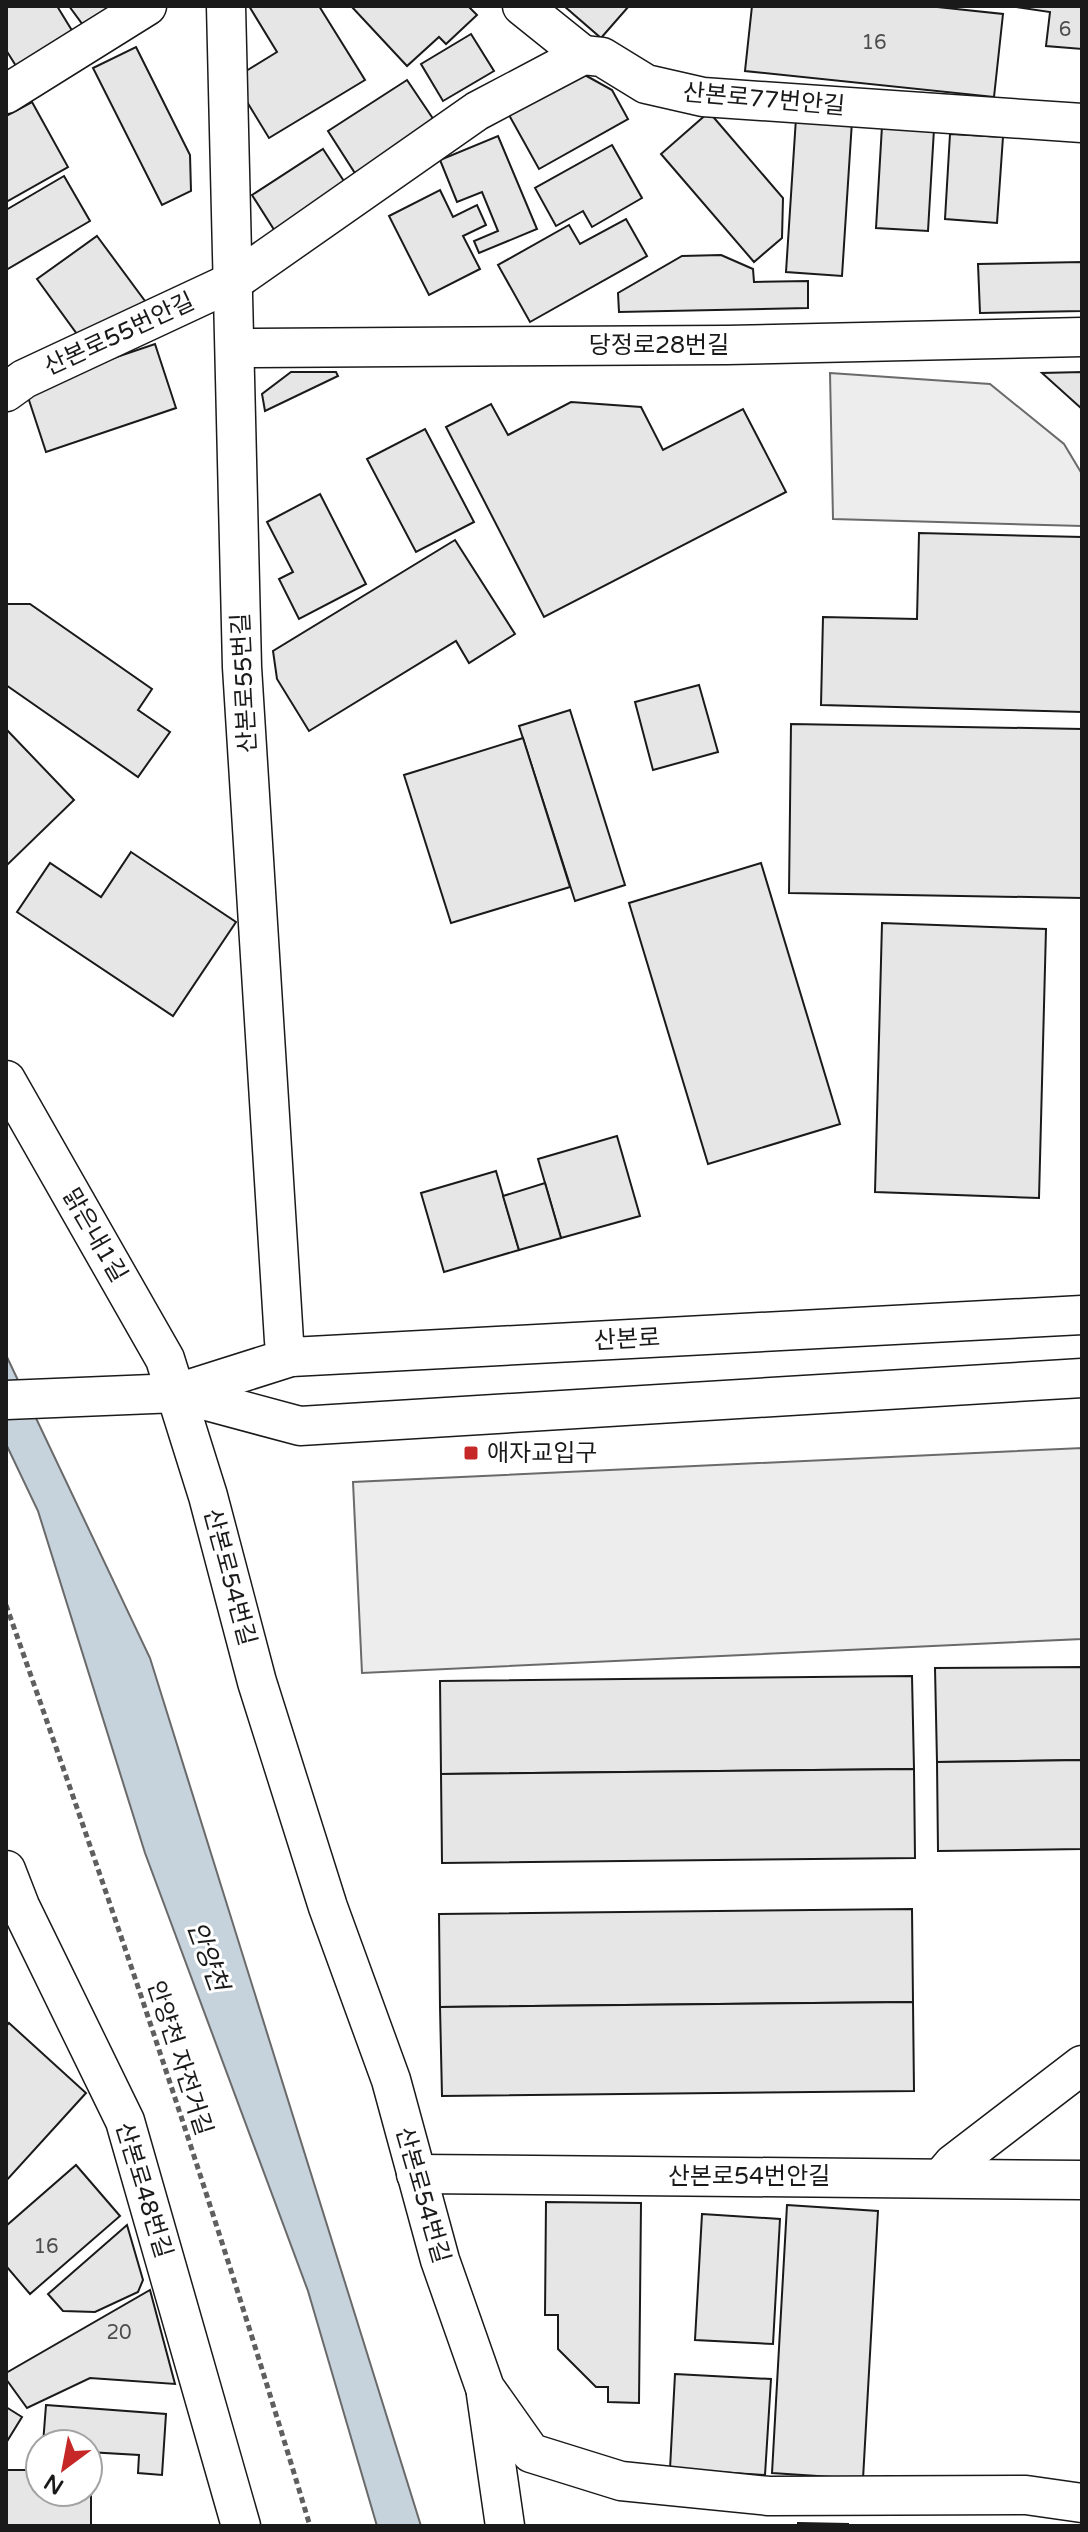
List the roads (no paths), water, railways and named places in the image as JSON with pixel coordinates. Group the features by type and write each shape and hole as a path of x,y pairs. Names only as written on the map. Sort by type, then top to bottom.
{"street":[{"path":"6,94 147,6"},
{"name":"산본로55번길","path":"226,6 242,667 284,1341 291,1357"},
{"name":"산본로77번안길","path":"522,6 583,55 602,57 646,84 703,97 1082,123"},
{"path":"234,281 477,111 583,55"},
{"name":"산본로55번안길","path":"6,392 24,379 234,281"},
{"name":"당정로28번길","path":"236,348 727,345 1082,337"},
{"name":"맑은내1길","path":"6,1080 165,1359 160,1394"},
{"name":"산본로","path":"160,1394 291,1357 1082,1315"},
{"path":"6,1400 160,1394 300,1426 1082,1378"},
{"name":"산본로54번길","path":"160,1394 257,1682 328,1907 391,2080 440,2260 485,2388 531,2453 621,2481 769,2496 868,2511 1026,2495 1082,2503"},
{"name":"산본로48번길","path":"6,1870 20,1906 125,2121 241,2526"},
{"path":"942,2177 953,2164 1082,2065"},
{"name":"산본로54번안길","path":"416,2174 1082,2180"},
{"path":"485,2388 505,2526"}],"water":[{"name":"안양천","path":"6,1355 150,1658 421,2526 377,2526 308,2291 145,1853 38,1511 6,1444"}],"place":[{"name":"애자교입구","path":"471,1453"}]}
